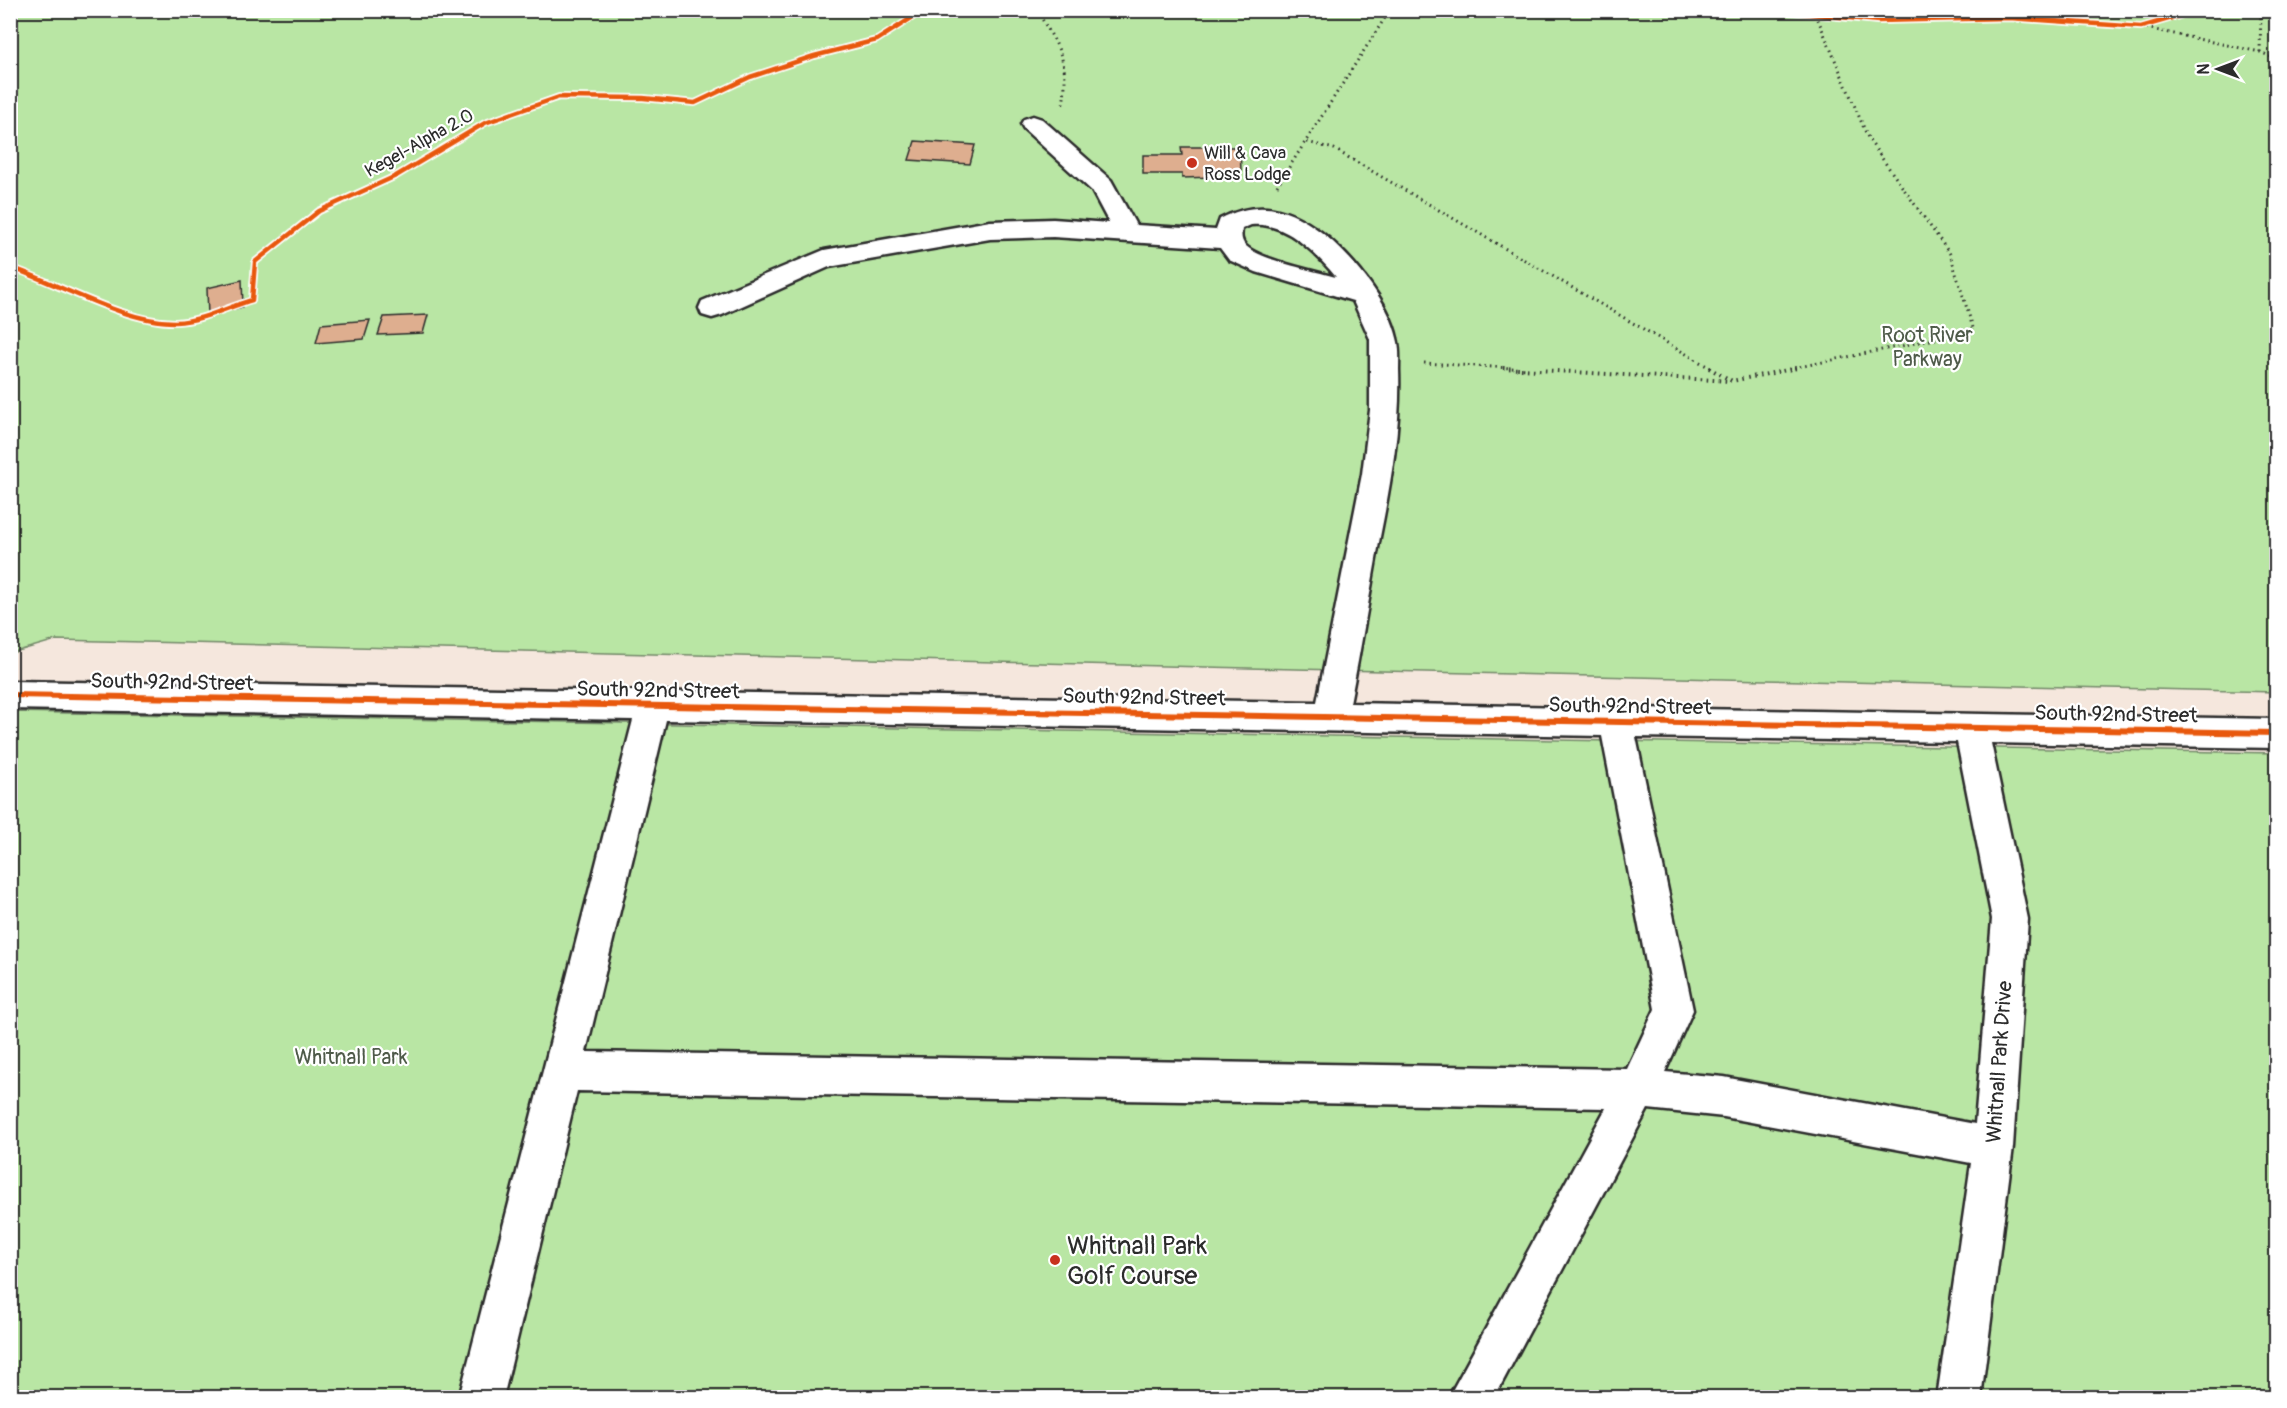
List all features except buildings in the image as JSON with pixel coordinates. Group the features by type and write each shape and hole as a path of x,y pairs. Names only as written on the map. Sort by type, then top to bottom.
{"street":[{"path":"1033,124 1102,186 1127,233"},
{"path":"1331,716 1380,461 1386,386 1384,337 1361,294 1323,246 1293,224 1266,214 1243,216 1229,225 1228,240 1238,254 1265,266 1361,294"},
{"path":"712,308 824,259 990,230 1053,228 1228,240"},
{"name":"South 92nd Street","path":"10,695 2277,733"},
{"path":"481,1398 652,707"},
{"path":"1470,1398 1638,1089 1674,1010 1616,722"},
{"name":"Whitnall Park Drive","path":"1959,1398 1993,1147 2010,919 1971,728"},
{"path":"562,1071 1638,1089 1724,1097 1993,1147"}],"path":[{"path":"1037,10 1060,46 1068,79 1056,144"},
{"path":"1271,216 1277,184 1307,142 1390,10"},
{"path":"2260,52 2261,10"},
{"path":"1804,12 1826,14"},
{"path":"1384,361 1732,381 1974,331 1950,254 1869,140 1815,12"},
{"path":"2141,27 2161,22"},
{"path":"2131,26 2260,52 2277,59"},
{"path":"1307,142 1334,149 1732,381"}],"green space":[{"name":"Root River Parkway","path":"10,11 2276,11 2276,692 56,640 11,653"},
{"name":"Whitnall Park","path":"11,712 2276,753 2276,1397 11,1398"}],"cycle path":[{"name":"Kegel-Alpha 2.0","path":"10,267 138,316 177,322 193,319 252,300 255,262 319,211 396,176 485,123 559,97 643,98 695,103 750,77 814,56 877,40 924,10"},
{"path":"1772,10 1878,21 2009,18 2141,27 2200,10"},
{"path":"10,695 2276,733"}],"place":[{"name":"Will & Cava Ross Lodge","path":"1192,163"},
{"name":"Whitnall Park Golf Course","path":"1055,1260"}]}
